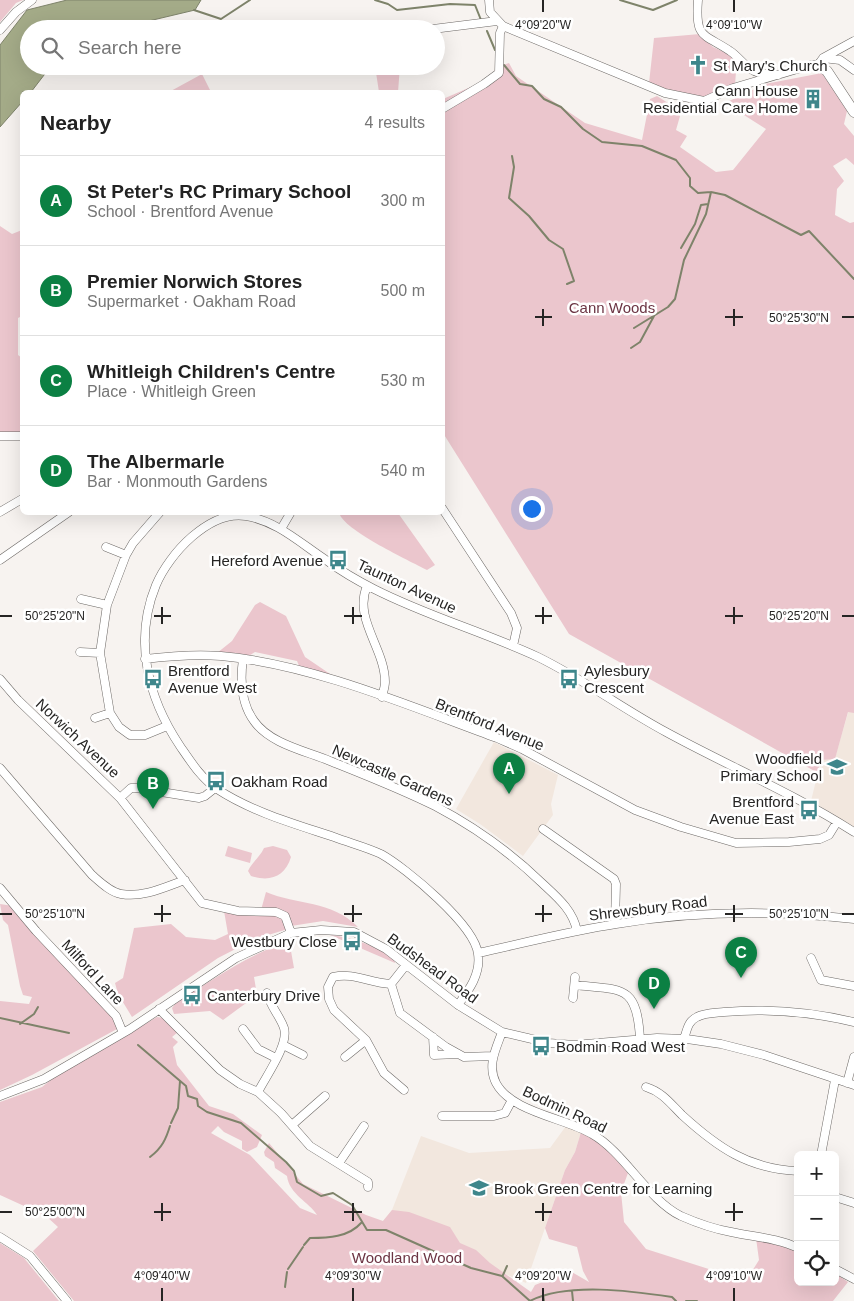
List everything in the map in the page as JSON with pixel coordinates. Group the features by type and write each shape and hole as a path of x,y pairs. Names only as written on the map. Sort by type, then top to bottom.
{"main road":[{"path":"821,62 854,112"}],"street":[{"path":"0,30 16,12 32,0"},
{"path":"445,106 499,73 500,24 490,12 489,0"},
{"path":"698,0 697,13 700,28 705,37 730,50 754,71 780,75"},
{"path":"445,28 500,24 665,93 704,101 734,88 821,62 840,60 854,70"},
{"path":"821,62 854,41"},
{"path":"0,436 20,436"},
{"path":"0,512 20,500"},
{"path":"445,513 511,613 517,628 513,646"},
{"path":"0,560 65,515"},
{"path":"157,515 133,543 126,555 107,605 100,653 110,714 119,727 130,734 145,736 167,726"},
{"name":"Taunton Avenue","path":"478,953 463,924 444,904 391,861 368,848 279,818 238,801 215,788 203,777 167,726 157,706 145,659 145,627 156,586 166,566 191,538 206,526 232,516 244,515 272,524 329,563 367,586 434,616 513,646 574,676 663,731 854,832"},
{"path":"281,529 289,515"},
{"path":"106,547 126,555"},
{"path":"367,586 362,605 383,671 385,682 382,697"},
{"path":"80,599 107,605"},
{"path":"80,652 100,653"},
{"name":"Brentford Avenue","path":"145,659 176,656 243,659 305,671 382,697 522,749 635,810 681,827 736,843 789,842 820,838 828,835 837,822"},
{"name":"Newcastle Gardens","path":"243,659 241,683 246,704 254,721 269,735 295,748 402,790 436,806 471,828 532,873 560,900 574,919 577,931"},
{"name":"Norwich Avenue","path":"0,679 18,700 120,798 202,903 238,911 276,912 285,916 291,934"},
{"path":"95,718 110,714"},
{"path":"0,768 92,875 104,886 120,894 154,892 185,880"},
{"path":"120,798 131,788 199,798 215,788"},
{"path":"543,829 614,879 616,884 614,924"},
{"name":"Milford Lane","path":"1,893 116,1016 123,1032"},
{"name":"Shrewsbury Road","path":"478,953 614,924 714,913 768,913 854,919"},
{"name":"Budshead Road","path":"0,1096 44,1079 159,1010 236,958 291,934 321,930 354,932 386,949 458,1005 502,1032 574,1045 640,1039 684,1039 727,1045 851,1084"},
{"path":"458,1005 474,983 478,953"},
{"path":"811,958 821,980 854,986"},
{"path":"391,984 406,965"},
{"path":"391,984 374,983 347,974 333,977 328,987 329,999 334,1010 366,1040 384,1073 404,1090"},
{"path":"573,998 575,981 617,990 626,994 636,1008 640,1039"},
{"path":"391,984 400,1013 433,1037 464,1057 493,1056"},
{"path":"258,1092 276,1058 285,1046 284,1029 272,1009 267,993"},
{"path":"159,1010 220,1070 240,1084 258,1092 281,1113 310,1146 336,1164 339,1162 368,1182 368,1187"},
{"path":"684,1039 691,1021 698,1016 710,1014 750,1010 782,1010 854,1022"},
{"path":"243,1029 258,1049 276,1058"},
{"name":"Bodmin Road","path":"502,1032 493,1056 492,1071 496,1083 506,1096 540,1114 590,1133 604,1141 656,1195 679,1215 704,1225 780,1241 794,1246"},
{"path":"433,1037 434,1054 458,1054"},
{"path":"345,1057 366,1040"},
{"path":"285,1046 303,1055"},
{"path":"851,1084 854,1056"},
{"path":"822,1151 835,1080"},
{"path":"646,1087 661,1093 701,1132 734,1156 762,1165 794,1170"},
{"path":"292,1125 325,1096"},
{"path":"442,1116 494,1116 505,1113 512,1100"},
{"path":"274,1118 281,1113"},
{"path":"339,1162 364,1126"},
{"path":"839,1198 854,1203"},
{"path":"0,1237 30,1256 68,1301"},
{"path":"839,1271 854,1280"}],"shaded area":[{"path":"67,0 201,0 195,10 153,20 20,20 20,75 44,75 33,90 20,90 20,104 0,127 0,45 27,10"},
{"name":"Woodfield Primary School","path":"850,706 854,709 854,827 811,801 821,760 835,758"},
{"path":"494,742 558,775 551,804 553,815 523,856 480,824 456,809"},
{"name":"Brook Green Centre for Learning","path":"566,1126 581,1132 575,1152 565,1170 526,1283 383,1221 392,1210 421,1136 469,1153 550,1148"}],"green space":[{"path":"0,0 23,0 16,3 0,22"},
{"path":"700,34 713,47 737,58 735,85 713,95 699,98 677,94 649,83 654,38"},
{"name":"Cann Woods","path":"509,63 516,76 585,123 642,140 650,99 657,96 668,103 680,116 676,130 687,136 680,147 716,172 733,170 766,129 725,103 765,84 822,73 847,111 844,124 854,136 854,165 846,158 833,166 844,181 837,189 835,215 850,223 854,222 854,713 848,712 835,759 821,760 818,773 569,634 445,436 445,98 489,79 497,67"},
{"path":"202,75 210,90 173,90"},
{"path":"376,75 399,75 398,90 379,90"},
{"path":"0,226 12,234 20,231 18,355 20,356 20,434 0,433"},
{"path":"340,515 399,515 435,565 427,570 379,545 345,522"},
{"path":"260,602 286,616 305,657 333,676 300,668 297,661 255,652 247,657 217,653 232,641 255,605"},
{"path":"228,846 252,853 250,863 225,856"},
{"path":"273,846 287,850 291,857 285,869 270,878 251,876 248,871 264,848"},
{"path":"266,892 325,907 348,918 358,927 323,921 291,926 286,915 261,910"},
{"path":"0,904 13,906 116,1021 117,1029 0,1090 0,1001 29,1004 32,997 23,995 8,925 3,920"},
{"path":"224,911 275,914 284,917 288,929 255,939 218,958 132,1017 118,994 115,983 123,978 134,928 171,924 186,937 215,940 228,934"},
{"path":"330,935 356,940 372,946 394,959 395,963"},
{"path":"292,940 291,951 294,968 254,977 257,995 223,1020 210,1011 174,1014 172,1008 175,1004 217,976 261,952"},
{"name":"Woodland Wood","path":"157,1017 164,1018 178,1032 172,1037 178,1042 173,1047 177,1065 209,1106 233,1114 262,1135 257,1147 247,1152 242,1149 242,1141 224,1132 218,1126 211,1133 250,1155 300,1208 317,1215 291,1188 287,1176 275,1168 274,1162 265,1156 264,1152 269,1143 303,1184 366,1215 383,1221 392,1210 409,1212 450,1227 460,1243 476,1250 490,1263 531,1292 535,1285 570,1271 589,1282 583,1271 577,1247 549,1239 545,1228 565,1170 575,1152 581,1132 601,1143 628,1173 621,1192 624,1222 646,1249 715,1271 749,1276 759,1260 756,1238 794,1249 794,1286 839,1286 839,1276 848,1282 833,1301 74,1301 33,1251 58,1227 46,1216 0,1195 0,1102 42,1087 57,1075"},
{"path":"0,1243 24,1258 59,1301 0,1301"}],"waterway":[{"path":"194,10 221,19 250,0"},
{"path":"375,0 388,4 397,10 450,4 475,5 481,20"},
{"path":"620,0 653,10 677,0"},
{"path":"487,31 495,50"},
{"path":"504,65 520,84 532,86 544,99 561,107 583,129 602,142 642,146 676,160 690,178 690,186 698,193 711,192 725,195 801,235 809,231 854,279"},
{"path":"512,156 514,167 509,198 529,216 549,240 563,249 574,281 567,284"},
{"path":"634,328 668,307 675,299 684,260 706,214 711,192"},
{"path":"681,248 695,224 701,205 708,204"},
{"path":"631,348 640,342 654,316"},
{"path":"20,1024 34,1014 38,1007"},
{"path":"0,1018 69,1033"},
{"path":"138,1045 186,1086 188,1096 197,1099 198,1106 207,1112 241,1123 286,1162 294,1171 297,1182 321,1196 333,1193 352,1205 367,1230 386,1230 471,1268 502,1276 530,1301 545,1295 581,1290 638,1292 672,1297 676,1301"},
{"path":"171,1123 178,1108 180,1081"},
{"path":"150,1157 163,1143 170,1126"},
{"path":"304,1245 310,1238 344,1234 361,1223"},
{"path":"288,1269 303,1247"},
{"path":"503,1275 507,1266"},
{"path":"285,1287 287,1272"},
{"path":"572,1291 573,1301"},
{"path":"543,1294 544,1301"},
{"path":"686,1301 697,1301"}],"place":[{"name":"St Mary's Church","path":"698,65"},
{"name":"Cann House Residential Care Home","path":"813,99"},
{"name":"Hereford Avenue","path":"338,560"},
{"name":"Brentford Avenue West","path":"153,679"},
{"name":"Aylesbury Crescent","path":"569,679"},
{"name":"Woodfield Primary School","path":"837,767"},
{"name":"Oakham Road","path":"216,781"},
{"name":"St Peter's RC Primary School","path":"509,794"},
{"name":"Premier Norwich Stores","path":"153,809"},
{"name":"Brentford Avenue East","path":"809,810"},
{"name":"Westbury Close","path":"352,941"},
{"name":"Whitleigh Children's Centre","path":"741,978"},
{"name":"Canterbury Drive","path":"192,995"},
{"name":"The Albermarle","path":"654,1009"},
{"name":"Bodmin Road West","path":"541,1046"},
{"name":"Brook Green Centre for Learning","path":"479,1188"}]}
